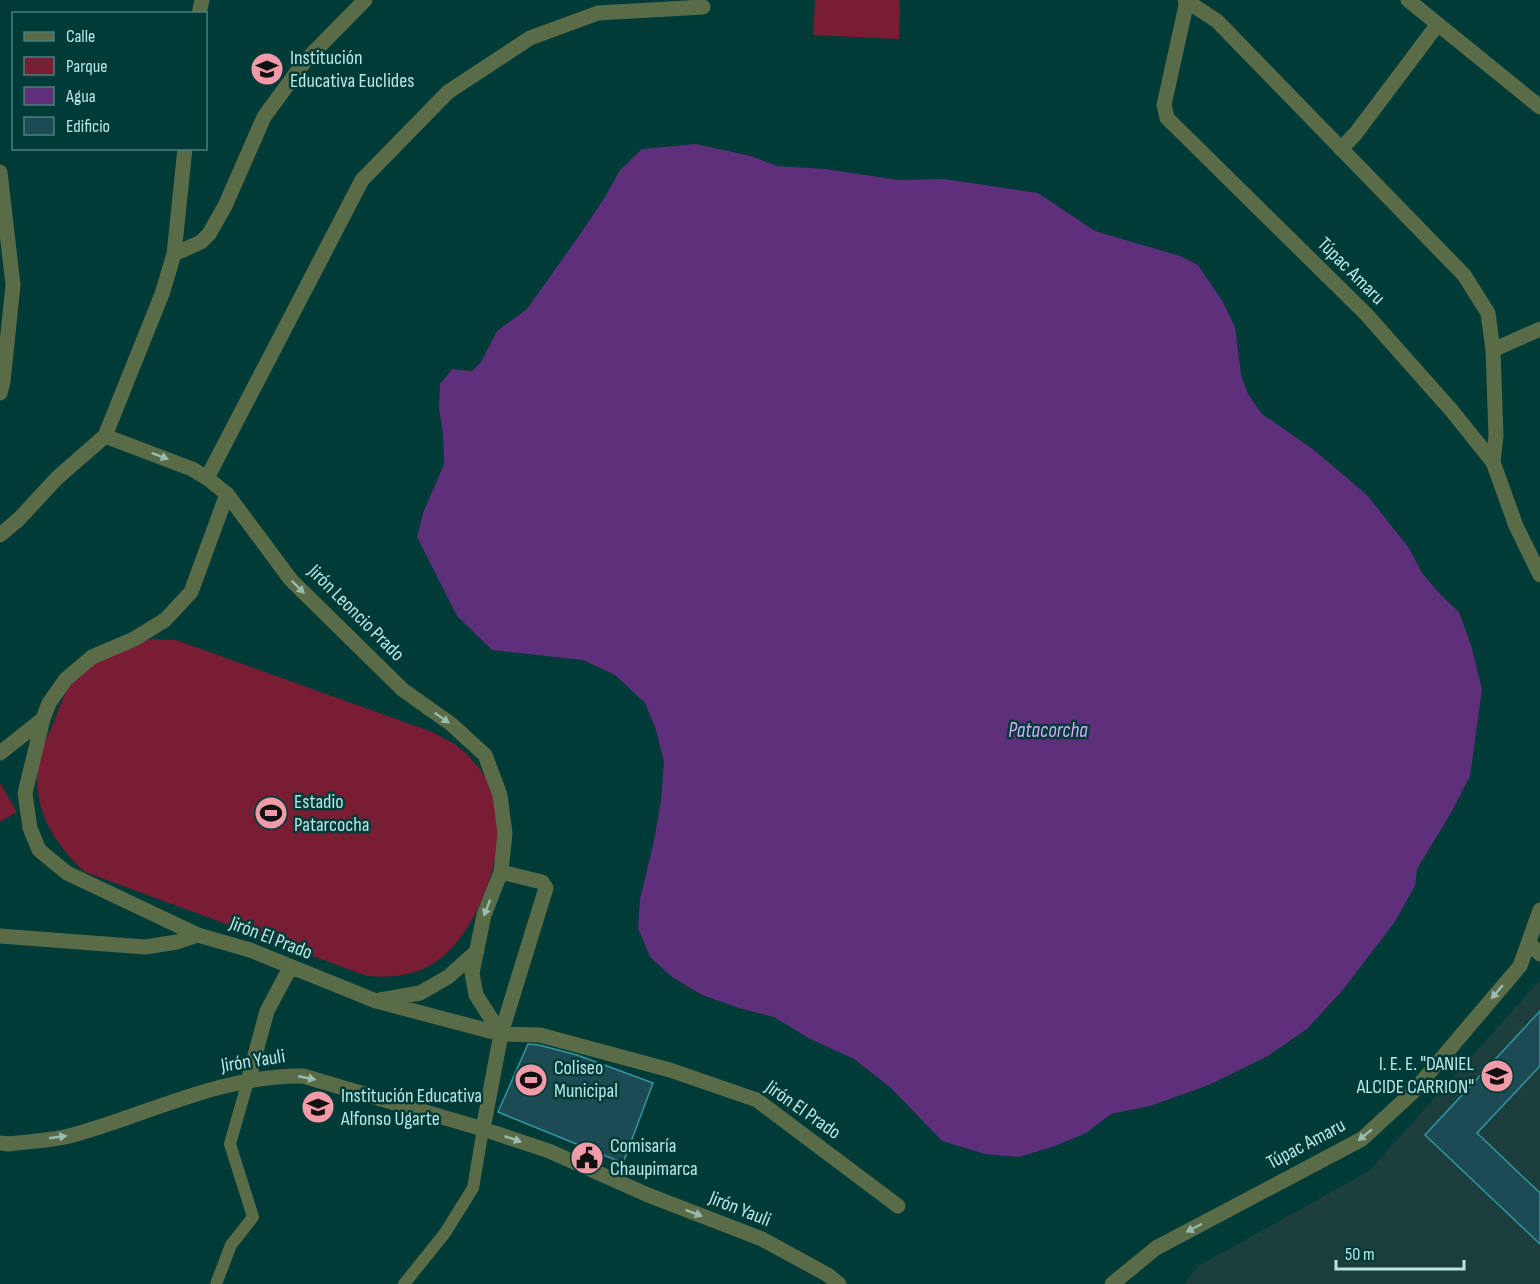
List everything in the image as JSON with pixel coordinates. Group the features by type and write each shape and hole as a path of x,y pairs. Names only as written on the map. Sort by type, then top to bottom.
{"street":[{"path":"174,254 201,242 209,234 225,206 264,117 305,61 365,0"},
{"path":"1186,0 1217,21 1464,275 1488,313 1493,350 1496,436 1493,462"},
{"name":"Túpac Amaru","path":"1186,0 1164,105 1167,118 1366,314 1452,411 1493,462 1516,526 1540,575"},
{"path":"1408,0 1540,107"},
{"path":"207,478 362,180 448,93 530,38 598,13 703,8"},
{"path":"1341,149 1356,133 1438,24"},
{"path":"0,535 20,519 57,478 105,436 162,294 174,254 185,150"},
{"path":"0,172 13,285 0,393"},
{"path":"1493,350 1540,329"},
{"name":"Jirón Leoncio Prado","path":"105,436 192,469 227,494 291,580 403,690 451,724 485,755 501,795 506,833 501,872 484,915 472,973 476,995 501,1034"},
{"name":"Jirón El Prado","path":"227,494 191,592 165,620 134,639 93,657 66,679 50,703 43,719 25,793 30,828 39,850 67,873 198,935 250,950 376,1001 501,1034 540,1035 670,1070 757,1100 898,1206"},
{"path":"0,753 43,719"},
{"path":"404,1284 445,1233 473,1188 501,1034 546,888 543,882 501,872"},
{"name":"Túpac Amaru","path":"1112,1284 1156,1248 1362,1139 1413,1092 1535,949 1540,910"},
{"path":"0,936 146,947 177,942 198,935"},
{"path":"376,1001 420,993 448,977 477,951"},
{"path":"216,1284 231,1245 253,1217 230,1144 267,1011 290,968"},
{"name":"Jirón Yauli","path":"0,1143 9,1144 71,1136 194,1093 278,1076 303,1076 549,1151 648,1195 762,1239 828,1275 839,1284"}],"shaded area":[{"name":"I. E. E. \"DANIEL ALCIDE CARRION\"","path":"1540,980 1540,1284 1184,1284 1198,1266 1369,1171"}],"green space":[{"path":"815,0 900,0 899,39 813,35"},
{"name":"Estadio Patarcocha","path":"152,639 176,640 432,732 456,745 471,759 491,787 497,807 499,830 496,855 489,881 467,928 453,947 437,961 412,973 386,977 367,976 85,872 73,860 54,835 41,807 37,775 42,748 66,692 78,673 108,654"},
{"path":"0,783 17,812 0,822"}],"water":[{"name":"Patacorcha","path":"696,144 751,156 777,166 825,169 899,180 944,179 1038,193 1095,231 1180,256 1198,265 1223,302 1235,327 1241,375 1248,394 1261,413 1314,450 1367,495 1409,548 1422,573 1459,612 1471,645 1482,689 1470,776 1451,813 1417,869 1415,886 1394,923 1342,991 1307,1029 1268,1056 1209,1085 1150,1106 1111,1114 1086,1133 1055,1146 1019,1157 985,1154 942,1141 891,1088 854,1059 810,1039 774,1017 702,995 672,977 650,957 638,928 640,899 654,841 664,762 656,730 645,703 615,675 583,660 492,650 457,616 417,537 423,513 444,464 439,409 440,384 452,369 472,371 481,362 497,331 527,309 581,233 620,170 642,149"}],"building":[{"path":"1540,1011 1540,1066 1477,1133 1540,1193 1540,1244 1425,1135"},
{"name":"Coliseo Municipal","path":"528,1044 577,1055 653,1083 623,1163 498,1112"}],"place":[{"name":"Institución Educativa Euclides","path":"267,69"},
{"name":"Estadio Patarcocha","path":"271,813"},
{"name":"I. E. E. \"DANIEL ALCIDE CARRION\"","path":"1497,1076"},
{"name":"Coliseo Municipal","path":"531,1080"},
{"name":"Institución Educativa Alfonso Ugarte","path":"318,1107"},
{"name":"Comisaría Chaupimarca","path":"587,1158"}]}
